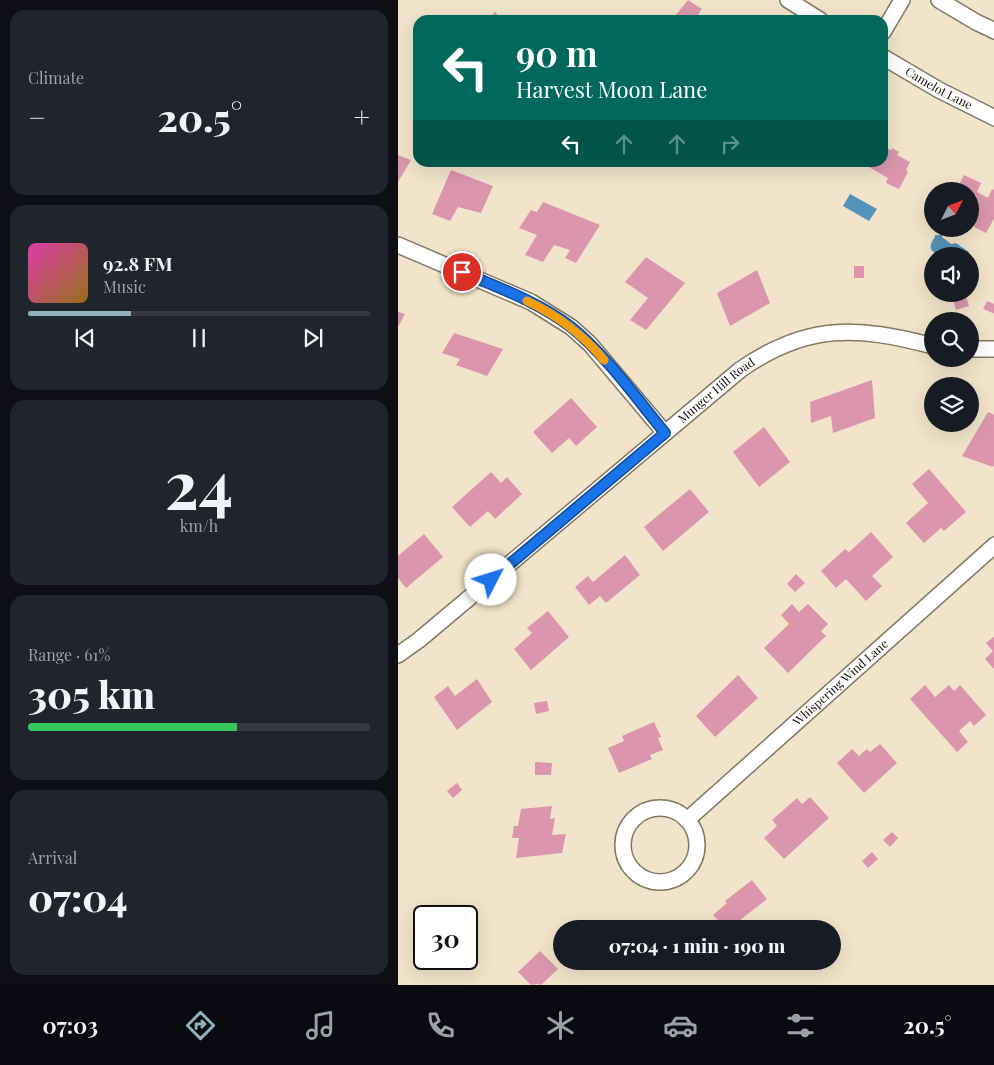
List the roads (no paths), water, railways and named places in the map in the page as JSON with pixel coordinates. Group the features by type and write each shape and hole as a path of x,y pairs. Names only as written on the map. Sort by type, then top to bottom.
{"street":[{"path":"788,0 812,15"},
{"path":"888,24 902,0"},
{"path":"939,0 994,31"},
{"name":"Camelot Lane","path":"888,60 939,90 994,118"},
{"path":"398,245 524,299 571,327 590,344 665,433"},
{"name":"Munger Hill Road","path":"398,655 740,370 760,356 785,344 831,332 860,331 895,336 924,344"},
{"path":"979,349 994,349"},
{"name":"Whispering Wind Lane","path":"687,820 994,545"},
{"path":"652,808 667,808 675,811 687,820 695,833 696,849 692,863 681,875 674,879 659,882 644,878 632,868 624,855 623,840 628,826 638,814 652,808"}],"water":[{"path":"850,194 877,209 869,221 843,206"},
{"path":"934,238 943,238 951,244 956,243 962,247 931,247"}]}
